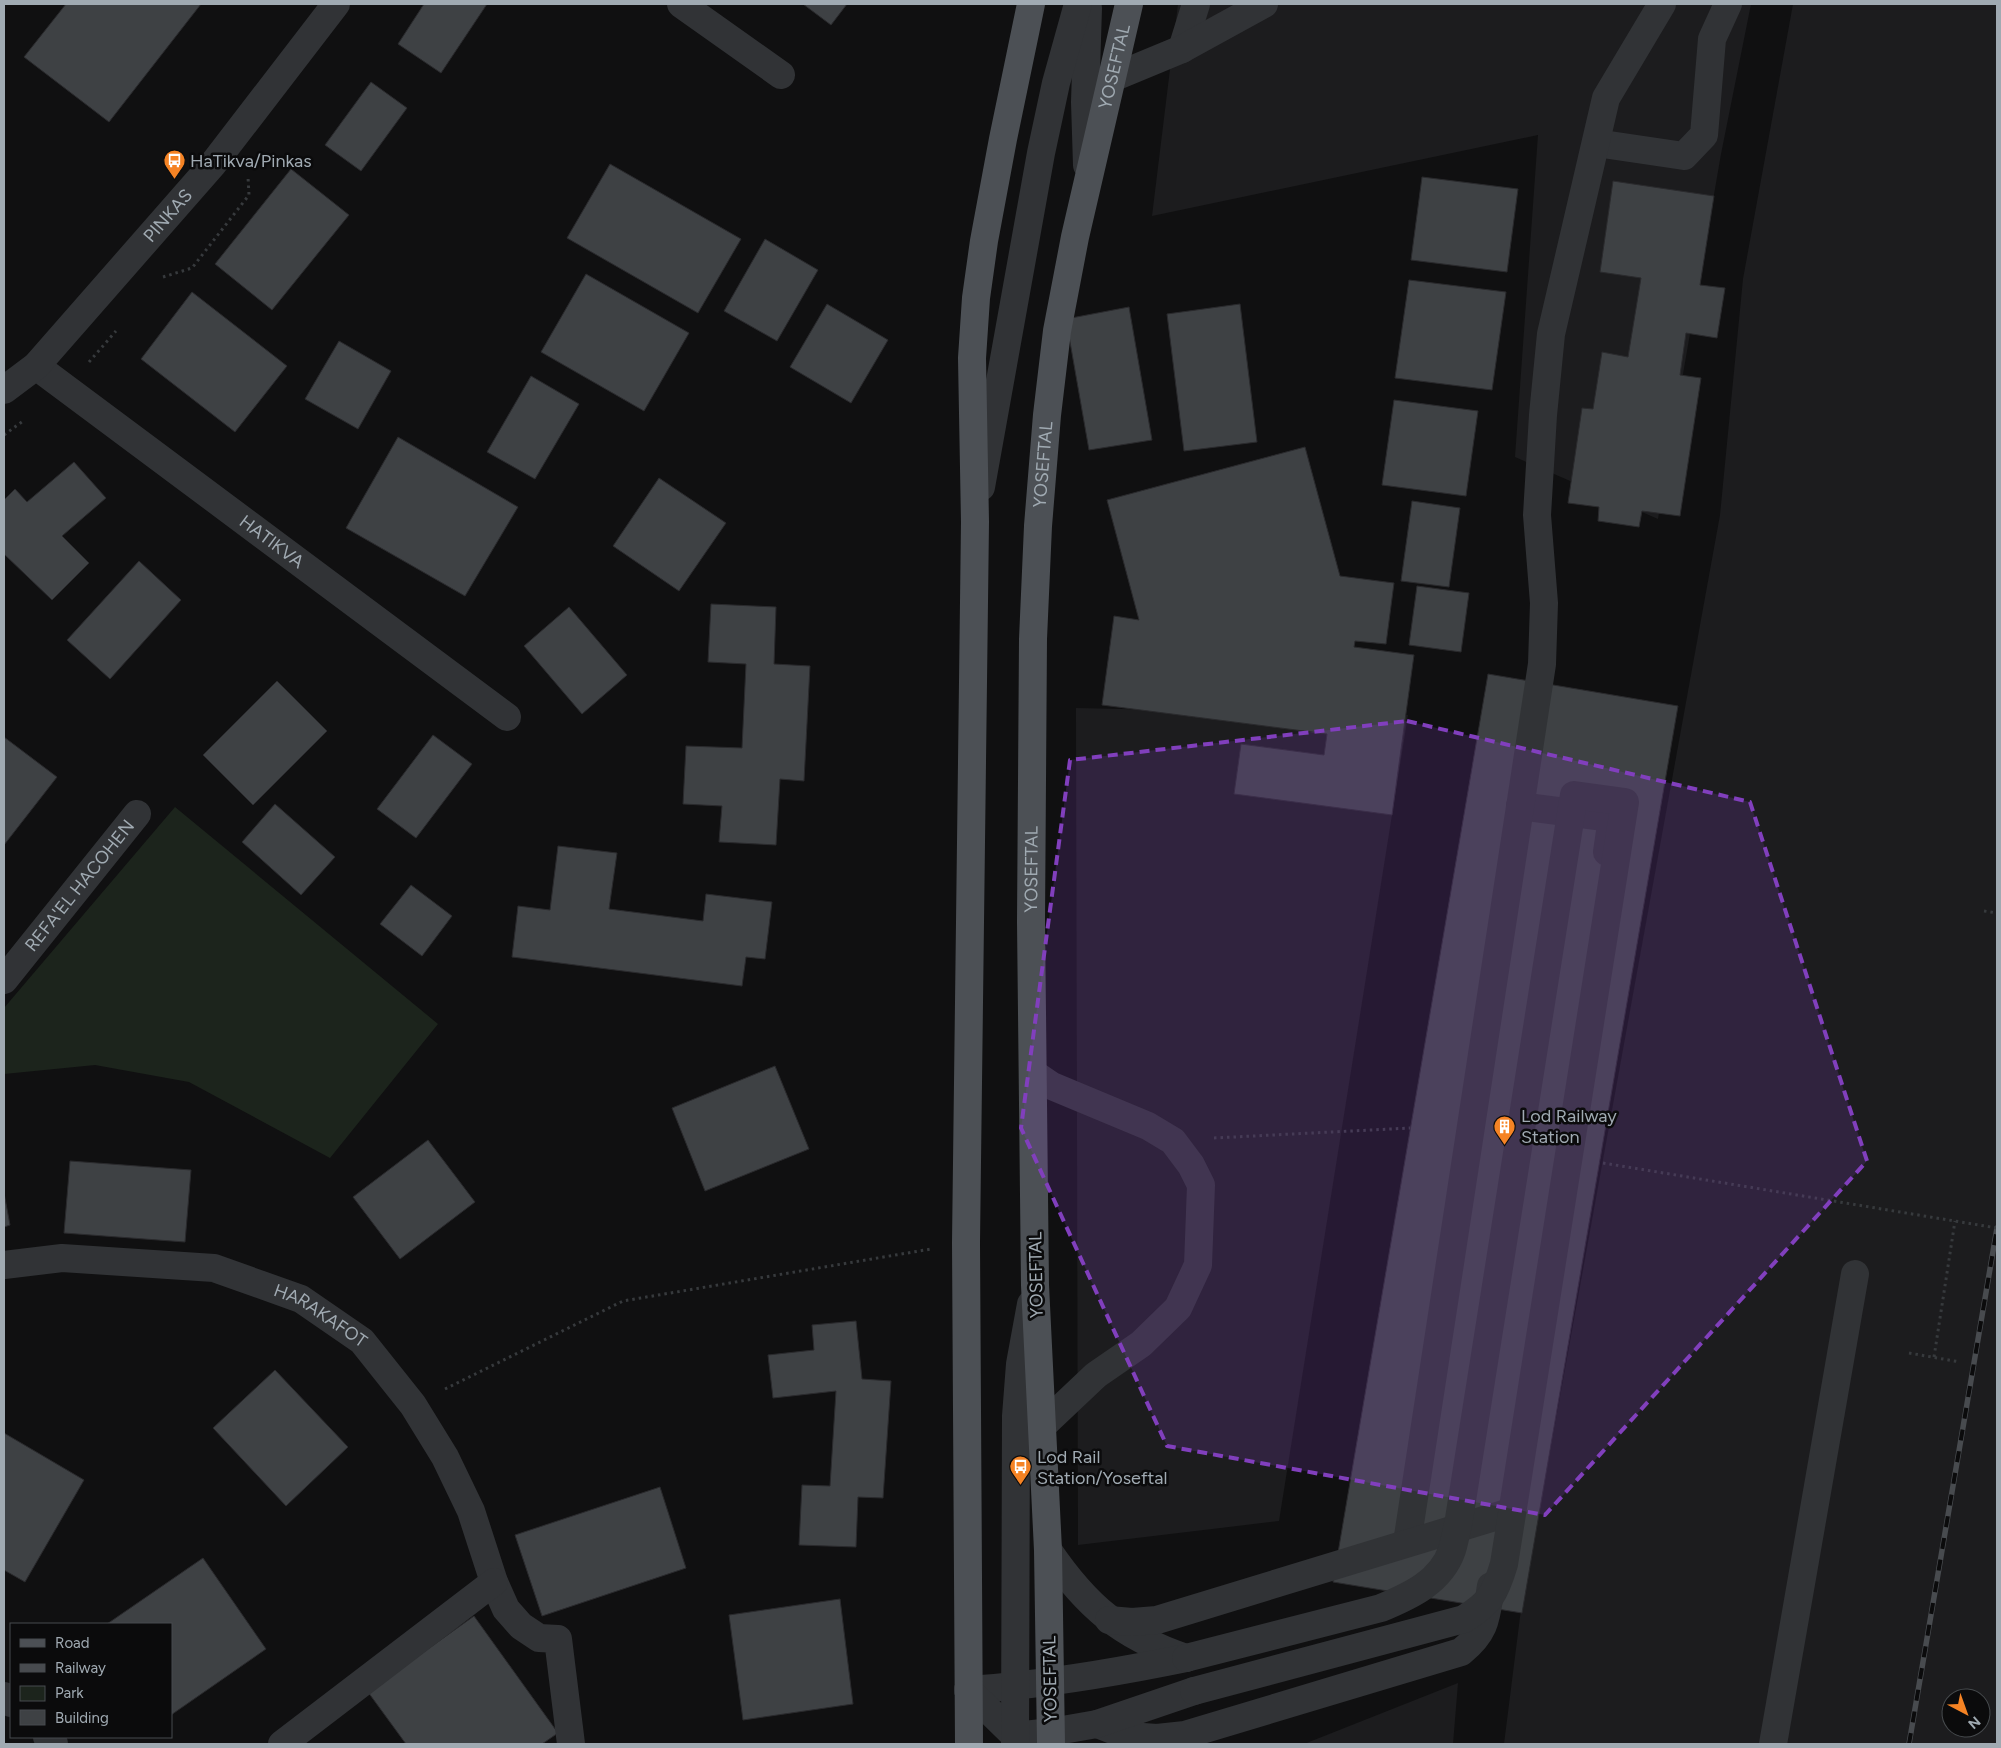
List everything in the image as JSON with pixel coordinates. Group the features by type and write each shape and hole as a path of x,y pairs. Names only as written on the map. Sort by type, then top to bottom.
{"main road":[{"path":"969,1744 966,1243 975,522 972,358 976,298 1001,148 1031,4"},
{"name":"YOSEFTAL","path":"1051,1738 1048,1550 1035,1285 1031,912 1033,639 1038,526 1047,415 1057,331 1075,237 1129,4"}],"street":[{"name":"PINKAS","path":"4,390 36,366 213,164 336,4"},
{"path":"682,4 782,75"},
{"path":"975,522 1041,153 1056,83 1078,4"},
{"path":"1088,182 1085,102 1089,4"},
{"path":"1182,49 1196,4"},
{"path":"1112,78 1182,49 1264,4"},
{"path":"1407,1543 1542,664 1544,603 1537,515 1542,415 1551,334 1606,98 1662,4"},
{"path":"1596,143 1684,156 1704,135 1712,39 1728,4"},
{"name":"HATIKVA","path":"36,366 507,717"},
{"path":"1574,795 1625,802 1504,1564 1496,1588 1483,1607 1464,1619 1194,1691 1051,1738 1015,1740 968,1690 1050,1683 1121,1672 1186,1658 1380,1608 1407,1597 1430,1582 1444,1567 1452,1550 1459,1519 1574,795"},
{"path":"1097,1724 1128,1736 1157,1738 1185,1735 1461,1652 1474,1642 1481,1632 1485,1621 1504,1514 1612,818 1520,806"},
{"name":"REFA'EL HACOHEN","path":"4,980 137,814"},
{"path":"1033,1074 1052,1086 1148,1126 1173,1141 1192,1165 1201,1184 1198,1265 1178,1308 1141,1344 1096,1375 1041,1427"},
{"name":"HARAKAFOT","path":"4,1265 62,1258 214,1268 301,1299 362,1341 413,1405 444,1457 471,1512 494,1582 506,1609 521,1626 539,1638 558,1639 571,1744"},
{"path":"1773,1744 1855,1274"},
{"path":"1015,1740 1016,1416 1020,1364 1035,1285"},
{"path":"1109,1620 1132,1622 1156,1620 1504,1514"},
{"path":"1048,1550 1077,1590 1109,1620 1144,1642 1186,1658"},
{"path":"282,1744 494,1582"},
{"path":"1015,1687 1051,1738"}],"path":[{"path":"1984,911 1997,913"},
{"path":"1173,1141 1410,1128"},
{"path":"1600,1162 1997,1228"},
{"path":"1934,1357 1955,1221"},
{"path":"413,1405 623,1301 966,1243"},
{"path":"1909,1353 1960,1362"}],"highlighted area":[{"path":"1407,721 1750,802 1867,1161 1545,1515 1167,1446 1021,1128 1070,760"}],"shaded area":[{"path":"1178,4 1751,4 1721,154 1658,519 1515,457 1538,135 1152,216"},
{"path":"1793,4 1997,4 1997,1744 1504,1744 1520,1617 1720,515 1743,279"},
{"path":"1076,708 1408,715 1279,1521 1078,1545"},
{"path":"1458,1683 1453,1744 1304,1744"}],"green space":[{"path":"175,807 438,1024 330,1158 189,1082 95,1065 4,1074 4,1008"}],"building":[{"path":"66,4 201,4 109,122 24,57"},
{"path":"424,4 487,4 441,73 398,44"},
{"path":"803,4 847,4 831,25"},
{"path":"371,82 407,108 361,171 325,145"},
{"path":"610,164 741,239 698,313 567,238"},
{"path":"291,169 349,215 272,310 215,264"},
{"path":"1422,177 1518,189 1507,272 1411,260"},
{"path":"1613,181 1714,196 1700,285 1725,288 1717,338 1686,333 1680,375 1701,378 1680,516 1642,511 1639,527 1598,521 1599,507 1568,503 1582,408 1593,409 1602,352 1628,357 1641,278 1600,272"},
{"path":"765,239 818,270 777,341 724,311"},
{"path":"586,274 689,333 644,411 541,352"},
{"path":"1409,280 1506,292 1492,390 1395,378"},
{"path":"192,292 287,366 235,432 141,359"},
{"path":"827,304 888,340 851,403 790,367"},
{"path":"1240,304 1257,442 1184,451 1167,314"},
{"path":"1129,307 1152,440 1089,450 1066,319"},
{"path":"339,341 391,371 358,429 305,399"},
{"path":"531,376 579,404 535,479 487,452"},
{"path":"1394,400 1478,411 1466,496 1382,485"},
{"path":"398,437 518,507 465,596 346,528"},
{"path":"1305,447 1340,576 1394,583 1386,644 1355,641 1354,647 1414,655 1392,815 1234,794 1241,744 1324,755 1327,734 1102,705 1114,616 1139,620 1107,500"},
{"path":"74,462 106,498 62,536 89,563 52,600 4,554 4,500 15,489 27,502"},
{"path":"659,478 726,523 679,591 613,546"},
{"path":"1412,501 1460,508 1449,587 1401,581"},
{"path":"139,561 181,600 110,679 67,640"},
{"path":"1417,586 1469,593 1461,652 1409,645"},
{"path":"711,604 776,607 774,664 810,666 804,781 780,779 776,845 719,842 722,806 683,804 686,746 742,748 746,664 708,662"},
{"path":"569,607 627,675 582,714 524,646"},
{"name":"Lod Railway Station","path":"1488,674 1678,706 1522,1613 1333,1582"},
{"path":"277,681 327,731 253,805 203,755"},
{"path":"433,735 472,764 416,838 377,809"},
{"path":"4,737 57,777 4,845"},
{"path":"275,804 335,857 301,895 242,842"},
{"path":"558,846 617,853 609,909 703,921 706,894 772,902 765,959 746,957 742,986 512,957 518,906 550,910"},
{"path":"411,885 452,916 422,956 380,924"},
{"path":"775,1066 809,1149 705,1191 672,1108"},
{"path":"428,1140 475,1202 400,1259 353,1197"},
{"path":"70,1161 191,1170 185,1242 64,1233"},
{"path":"4,1193 10,1225 4,1227"},
{"path":"856,1321 862,1379 891,1381 883,1498 858,1497 856,1547 799,1545 802,1485 830,1486 836,1391 773,1398 768,1355 814,1350 812,1325"},
{"path":"275,1370 348,1447 286,1506 213,1428"},
{"path":"4,1433 84,1480 25,1582 4,1570"},
{"path":"660,1487 686,1568 542,1616 515,1535"},
{"path":"203,1558 266,1649 172,1714 172,1623 108,1623"},
{"path":"840,1599 853,1704 743,1720 729,1615"},
{"path":"474,1616 558,1733 542,1744 406,1744 368,1692"}],"railway":[{"path":"1909,1744 1997,1228"}],"place":[{"name":"HaTikva/Pinkas","path":"174,180"},
{"name":"Lod Railway Station","path":"1505,1145"},
{"name":"Lod Rail Station/Yoseftal","path":"1021,1486"}]}
